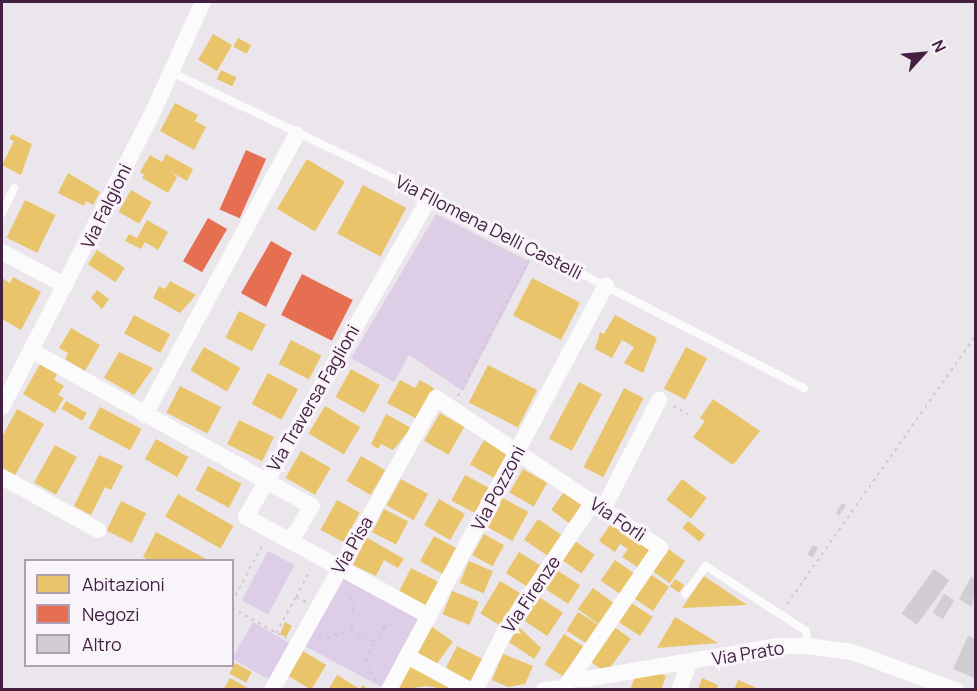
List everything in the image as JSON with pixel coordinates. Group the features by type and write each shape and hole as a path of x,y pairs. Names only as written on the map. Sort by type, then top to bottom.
{"street":[{"name":"Via Falgioni","path":"2,407 66,286 203,2"},
{"path":"145,415 297,134"},
{"name":"Via Traversa Faglioni","path":"32,351 265,482 430,197"},
{"path":"2,252 66,286"},
{"name":"Via Pozzoni","path":"384,687 407,656 606,286"},
{"name":"Via Forlì","path":"434,401 443,400 660,548 566,685"},
{"name":"Via Firenze","path":"472,690 505,632 598,506 659,400"},
{"name":"Via Pisa","path":"272,690 338,567 434,401"},
{"path":"2,477 98,530"},
{"path":"291,541 312,506 265,482 246,517 429,616"},
{"name":"Via Prato","path":"544,690 778,646 807,646 852,652 956,690"},
{"path":"407,656 472,690"},
{"path":"679,690 690,662"}],"lane":[{"name":"Via FIlomena Delli Castelli","path":"171,72 535,249 804,388"},
{"path":"2,213 14,188"},
{"path":"685,594 706,566 806,631 807,646"}],"path":[{"path":"452,406 535,249"},
{"path":"780,614 975,335"},
{"path":"234,598 267,537"},
{"path":"234,610 277,633 314,562"},
{"path":"343,584 353,608 351,630"},
{"path":"296,597 311,605"},
{"path":"384,687 369,673 366,661 374,642 384,627 402,621 410,623"},
{"path":"317,636 328,638 351,630 374,642"}],"shaded area":[{"path":"436,214 530,262 463,391 409,355 394,382 351,358"},
{"path":"268,551 294,565 268,615 242,600"},
{"path":"338,572 420,616 382,687 300,644"},
{"path":"253,622 290,644 269,680 234,660 234,655"}],"building: Abitazioni":[{"path":"213,34 232,45 217,71 198,60"},
{"path":"238,38 251,45 247,54 233,47"},
{"path":"221,70 236,77 232,86 217,79"},
{"path":"175,103 198,115 195,121 206,127 194,150 160,131"},
{"path":"12,134 32,144 21,175 2,165 14,141 9,139"},
{"path":"166,154 193,169 187,181 171,172 177,177 168,193 142,178 144,175 140,172 150,155 162,162"},
{"path":"307,159 345,182 315,231 277,209"},
{"path":"68,173 100,192 93,205 86,201 84,206 58,193"},
{"path":"363,185 406,208 380,257 337,234"},
{"path":"131,190 152,202 139,224 118,212"},
{"path":"25,200 56,215 37,253 7,238"},
{"path":"147,220 168,232 158,250 145,242 141,249 125,241 129,234 137,238"},
{"path":"97,250 125,268 115,282 88,264"},
{"path":"13,277 41,292 21,330 2,319 2,278 10,283"},
{"path":"532,278 580,303 561,340 513,315"},
{"path":"170,281 196,295 180,313 153,298 159,286 165,289"},
{"path":"97,290 109,299 102,309 91,298"},
{"path":"239,311 266,325 252,351 225,338"},
{"path":"134,315 170,334 160,353 124,334"},
{"path":"615,315 657,338 643,373 624,363 634,347 622,340 612,358 595,349 600,332 604,334"},
{"path":"71,328 100,345 85,371 65,359 68,353 59,348"},
{"path":"291,340 321,355 309,379 279,364"},
{"path":"204,347 240,368 227,391 190,370"},
{"path":"686,347 707,358 685,400 664,388"},
{"path":"119,352 153,368 134,395 104,378"},
{"path":"40,364 57,374 54,380 64,386 58,395 64,398 55,413 23,394"},
{"path":"488,365 537,390 518,427 469,402"},
{"path":"351,369 380,385 364,413 335,397"},
{"path":"268,373 298,389 282,420 252,404"},
{"path":"400,380 415,388 420,380 434,388 417,419 387,403"},
{"path":"579,382 602,394 572,451 549,439"},
{"path":"180,386 221,407 207,434 166,413"},
{"path":"624,388 644,398 603,477 584,467"},
{"path":"713,399 760,431 733,465 693,437 705,421 700,418"},
{"path":"66,401 87,413 82,421 62,409"},
{"path":"325,406 360,427 344,455 309,433"},
{"path":"100,407 141,429 130,450 89,428"},
{"path":"17,409 44,424 14,477 2,470 2,437"},
{"path":"440,413 464,427 448,455 424,441"},
{"path":"386,414 411,428 393,450 381,444 378,449 371,444"},
{"path":"239,420 274,437 262,461 227,444"},
{"path":"156,439 188,457 177,477 145,459"},
{"path":"484,440 508,454 494,478 470,464"},
{"path":"55,445 77,457 56,495 34,483"},
{"path":"301,451 330,468 315,495 286,478"},
{"path":"99,455 123,466 111,490 105,487 91,515 74,506"},
{"path":"361,456 385,470 371,495 346,481"},
{"path":"208,466 242,484 229,508 195,490"},
{"path":"523,469 547,483 534,506 510,492"},
{"path":"465,475 489,488 475,513 451,501"},
{"path":"401,479 428,494 414,520 386,505"},
{"path":"682,479 707,498 691,518 666,500"},
{"path":"564,492 583,506 570,524 551,510"},
{"path":"178,494 233,526 220,549 165,517"},
{"path":"503,498 528,512 512,541 487,527"},
{"path":"439,499 465,514 450,540 424,525"},
{"path":"337,500 360,513 343,542 321,530"},
{"path":"121,501 146,513 132,543 107,531"},
{"path":"384,509 408,521 396,544 372,532"},
{"path":"538,519 562,535 548,556 524,540"},
{"path":"688,521 705,535 699,542 682,528"},
{"path":"612,522 652,549 639,568 622,557 628,549 620,544 615,552 599,541"},
{"path":"156,532 206,559 147,559 143,557"},
{"path":"484,534 504,545 492,566 472,555"},
{"path":"434,536 457,549 443,574 420,561"},
{"path":"366,537 404,559 398,568 384,560 376,576 353,565"},
{"path":"575,541 595,555 581,574 562,560"},
{"path":"668,549 685,561 670,583 653,571"},
{"path":"519,552 540,565 527,586 506,573"},
{"path":"615,560 635,574 620,594 601,580"},
{"path":"469,561 493,571 484,593 460,583"},
{"path":"411,568 439,582 426,606 399,592"},
{"path":"555,569 580,585 568,604 543,587"},
{"path":"650,574 669,587 653,611 634,598"},
{"path":"704,576 747,605 682,608"},
{"path":"675,579 684,585 679,593 670,586"},
{"path":"500,581 520,593 500,625 480,614"},
{"path":"593,588 614,603 599,624 578,609"},
{"path":"452,591 479,602 470,625 443,614"},
{"path":"538,596 563,613 547,636 522,619"},
{"path":"630,602 653,617 640,636 617,621"},
{"path":"578,612 599,625 588,644 566,631"},
{"path":"675,617 718,643 657,648"},
{"path":"285,622 292,626 286,637 280,634"},
{"path":"431,626 453,642 433,669 412,653"},
{"path":"613,626 631,639 606,673 588,660"},
{"path":"519,627 541,648 534,659 509,642"},
{"path":"564,634 584,647 565,677 544,664"},
{"path":"457,646 483,659 470,684 444,671"},
{"path":"303,651 326,665 311,690 288,676"},
{"path":"503,654 533,666 525,684 508,687 492,680"},
{"path":"235,663 252,672 246,683 229,674"},
{"path":"406,665 451,686 449,690 427,686 397,690"},
{"path":"661,674 666,676 661,690 630,690 635,677"},
{"path":"337,675 360,689 362,685 370,690 328,690"},
{"path":"230,678 251,690 223,690"},
{"path":"702,678 718,685 716,690 698,690"},
{"path":"738,680 759,689 759,690 734,690"}],"building: Negozi":[{"path":"246,150 266,159 240,218 220,209"},
{"path":"208,218 227,229 202,272 183,261"},
{"path":"271,241 292,253 266,307 241,293"},
{"path":"302,274 353,300 332,341 281,315"}],"building: Altro":[{"path":"842,503 846,505 839,516 836,513"},
{"path":"813,545 818,548 812,558 807,554"},
{"path":"934,569 949,580 917,625 902,613"},
{"path":"971,577 976,580 972,607 959,599"},
{"path":"944,594 954,600 943,619 933,613"},
{"path":"968,636 976,639 974,678 953,669"}]}
